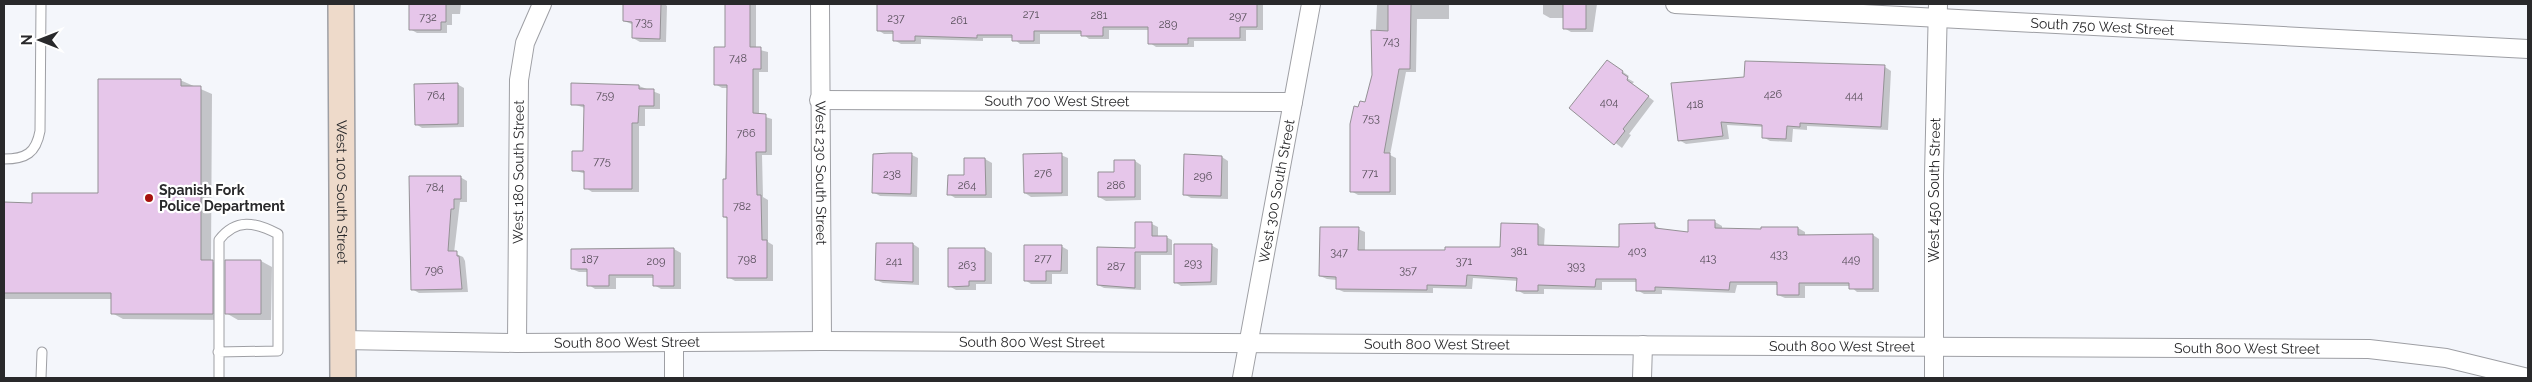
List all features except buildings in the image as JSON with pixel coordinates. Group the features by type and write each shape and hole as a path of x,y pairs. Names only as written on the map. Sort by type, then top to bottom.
{"street":[{"name":"West 100 South Street","path":"341,4 343,378"},
{"name":"West 180 South Street","path":"517,343 519,80 525,43 542,4"},
{"name":"West 230 South Street","path":"820,4 822,341"},
{"name":"West 300 South Street","path":"1242,378 1311,4"},
{"name":"South 750 West Street","path":"1675,4 1938,11 2528,49"},
{"name":"West 450 South Street","path":"1934,378 1934,175 1938,11"},
{"name":"South 700 West Street","path":"820,100 1293,102"},
{"name":"South 800 West Street","path":"343,340 674,344 822,341 2369,349 2446,358 2528,378"},
{"path":"674,344 674,378"},
{"path":"1642,378 1643,345"}],"lane":[{"path":"4,159 16,159 30,153 37,145 40,131 41,4"},
{"path":"218,352 278,351 278,234 262,226 239,224 226,231 219,240 218,352 219,378"},
{"path":"42,352 42,378"}],"place":[{"name":"Spanish Fork Police Department","path":"149,198"}]}
